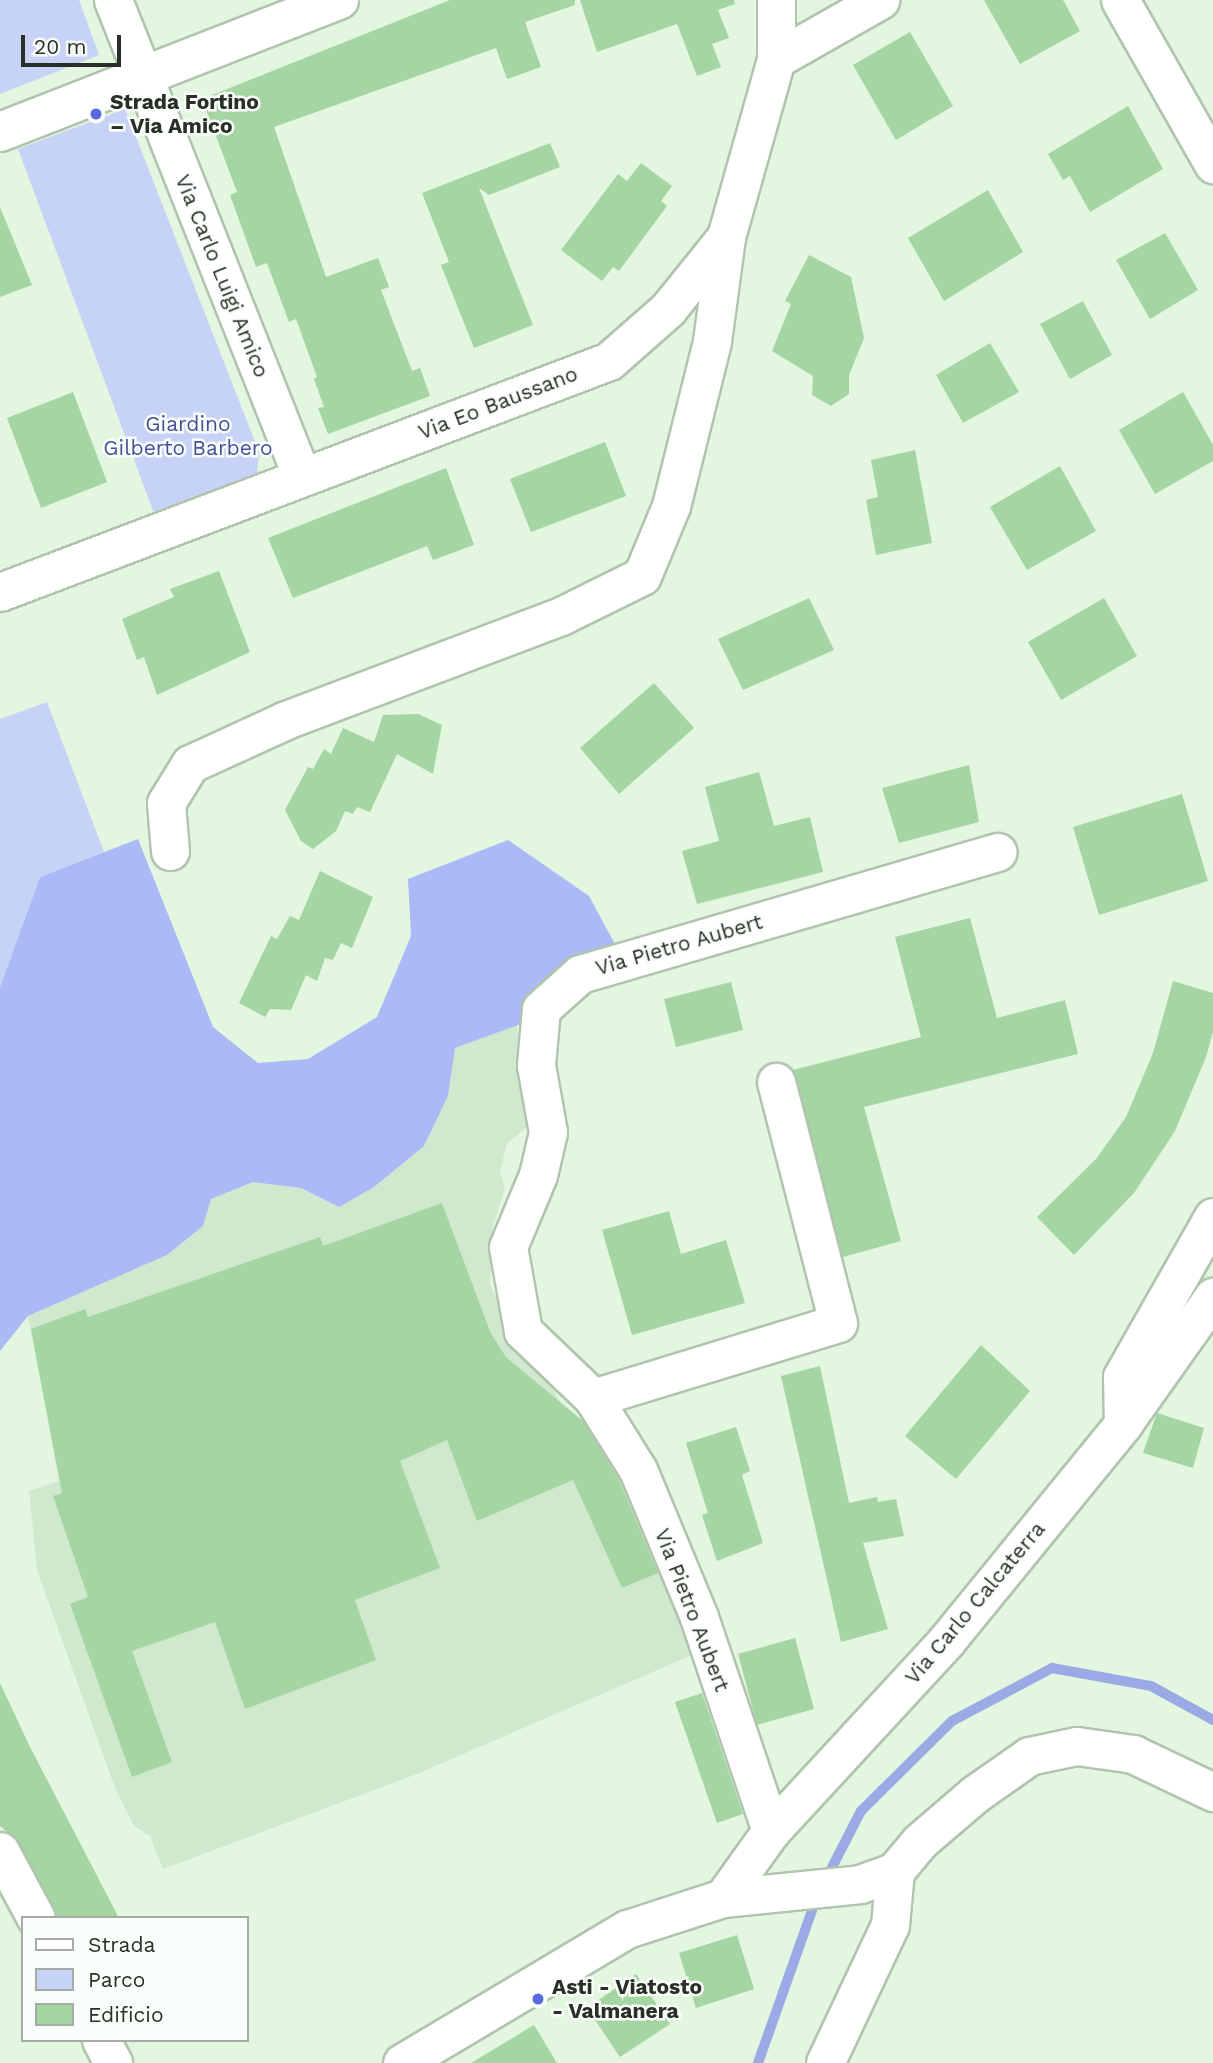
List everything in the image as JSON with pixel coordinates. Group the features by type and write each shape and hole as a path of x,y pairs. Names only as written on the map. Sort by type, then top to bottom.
{"street":[{"name":"Via Carlo Luigi Amico","path":"113,0 302,477"},
{"path":"0,132 340,0"},
{"name":"Via Eo Baussano","path":"0,592 609,361 668,309 726,237 776,59 776,0"},
{"path":"776,59 880,0"},
{"path":"1120,0 1213,164"},
{"path":"170,851 166,803 190,764 286,720 561,616 642,576 671,506 712,341 726,237"},
{"name":"Via Pietro Aubert","path":"771,1831 694,1604 638,1470 593,1398 523,1331 508,1247 538,1175 548,1132 536,1065 541,1009 580,974 998,852"},
{"path":"593,1398 838,1323 776,1082"},
{"path":"1123,1424 1122,1377 1213,1217"},
{"name":"Via Carlo Calcaterra","path":"723,1898 771,1831 947,1640 1123,1424 1213,1297"},
{"path":"402,2063 627,1929 723,1898 860,1884 895,1871 928,1834 1029,1756 1077,1746 1133,1754 1213,1792"},
{"path":"0,1851 35,1916"},
{"path":"825,2063 890,1925 895,1871"},
{"path":"102,2042 113,2063"}],"shaded area":[{"path":"138,839 213,1027 258,1063 308,1059 377,1017 411,936 408,879 508,840 589,896 624,961 518,1025 455,1048 448,1096 424,1146 374,1187 339,1207 301,1188 253,1182 211,1199 203,1226 167,1255 28,1316 0,1351 0,987 40,877"},
{"path":"517,1025 527,1127 507,1144 500,1171 505,1189 493,1225 490,1284 514,1340 544,1370 562,1407 598,1432 662,1571 692,1655 417,1774 163,1869 150,1836 134,1826 115,1788 37,1570 29,1491 59,1481 28,1316 167,1255 203,1226 210,1199 253,1182 301,1188 339,1207 374,1187 424,1146 448,1096 454,1048"}],"green space":[{"path":"0,0 79,0 99,55 0,94"},
{"name":"Giardino Gilberto Barbero","path":"125,109 259,452 257,476 155,516 18,149"},
{"path":"47,702 104,852 40,877 0,987 0,719"}],"building":[{"path":"450,0 575,0 575,5 525,22 541,67 507,79 496,48 274,127 326,277 378,258 389,287 381,290 412,371 420,368 430,396 328,434 318,408 324,407 314,379 317,377 296,319 289,322 267,263 256,267 230,195 237,192 202,99"},
{"path":"580,0 734,0 735,4 718,10 729,38 712,44 721,67 697,76 677,24 597,52"},
{"path":"984,0 1063,0 1080,31 1020,64"},
{"path":"910,32 953,106 896,140 853,65"},
{"path":"1128,106 1163,169 1090,212 1070,176 1063,180 1048,154"},
{"path":"550,143 560,167 489,195 479,188 533,325 474,348 441,265 449,262 422,193"},
{"path":"641,163 672,186 661,201 667,206 619,271 613,267 602,281 561,250 618,174 627,181"},
{"path":"988,190 1023,252 944,301 908,238"},
{"path":"0,207 32,285 0,297"},
{"path":"1165,233 1198,290 1150,319 1116,260"},
{"path":"809,255 851,277 864,338 849,375 849,394 831,406 812,395 813,376 772,351 791,304 785,301"},
{"path":"1083,301 1112,355 1070,379 1040,324"},
{"path":"990,343 1019,392 963,423 936,375"},
{"path":"73,392 107,482 41,508 7,418"},
{"path":"1183,392 1213,445 1213,461 1155,494 1119,430"},
{"path":"605,442 626,496 531,532 510,479"},
{"path":"915,450 932,543 876,555 866,500 878,497 871,460"},
{"path":"1060,466 1096,531 1027,570 990,507"},
{"path":"446,468 474,545 433,560 427,546 293,598 268,538"},
{"path":"219,571 250,652 157,695 144,657 137,660 122,619 174,597 170,589"},
{"path":"809,598 834,650 743,690 718,639"},
{"path":"1104,598 1137,656 1061,700 1028,642"},
{"path":"654,683 694,728 619,794 580,748"},
{"path":"418,714 442,725 433,774 397,754 370,812 357,807 353,814 345,811 336,831 313,849 301,841 285,810 308,767 313,769 324,749 331,754 343,728 374,742 383,715"},
{"path":"969,765 979,822 899,843 882,788"},
{"path":"759,772 774,826 810,817 823,872 697,904 682,851 719,841 705,787"},
{"path":"1182,794 1208,881 1099,915 1073,827"},
{"path":"320,871 373,897 352,948 341,943 333,960 325,958 317,981 306,975 291,1010 270,1009 265,1017 239,1003 271,936 277,939 290,916 299,920"},
{"path":"970,918 997,1018 1065,1000 1078,1054 864,1107 901,1241 843,1257 793,1070 921,1037 895,937"},
{"path":"1173,981 1213,993 1213,1032 1206,1057 1175,1131 1134,1193 1074,1255 1037,1217 1096,1159 1126,1117 1153,1053"},
{"path":"731,982 743,1030 676,1047 664,999"},
{"path":"442,1203 491,1334 506,1357 583,1421 619,1480 658,1573 622,1588 573,1480 477,1521 447,1440 400,1461 440,1568 355,1600 376,1660 245,1709 215,1622 132,1651 172,1762 132,1777 70,1604 88,1597 53,1496 62,1493 31,1329 85,1309 88,1317 320,1237 323,1246"},
{"path":"669,1211 681,1254 726,1240 745,1303 632,1335 602,1230"},
{"path":"981,1345 1030,1391 956,1479 905,1436"},
{"path":"820,1366 849,1503 877,1497 878,1502 896,1499 904,1536 863,1543 888,1629 841,1642 781,1376"},
{"path":"1157,1413 1204,1428 1193,1468 1143,1453"},
{"path":"736,1427 750,1471 742,1475 763,1543 717,1561 702,1515 708,1513 686,1443"},
{"path":"795,1638 814,1709 757,1725 738,1654"},
{"path":"0,1683 30,1747 118,1916 56,1916 18,1841 0,1826"},
{"path":"702,1693 743,1814 717,1823 675,1702"},
{"path":"737,1935 754,1989 696,2008 679,1953"},
{"path":"636,1974 670,2024 620,2057 587,2008"},
{"path":"534,2025 557,2063 471,2063"}],"waterway":[{"path":"826,1879 861,1811 952,1721 1052,1668 1151,1686 1213,1720"},
{"path":"758,2063 817,1896"}],"place":[{"name":"Strada Fortino – Via Amico","path":"96,114"},
{"name":"Asti - Viatosto - Valmanera","path":"538,1999"}]}
